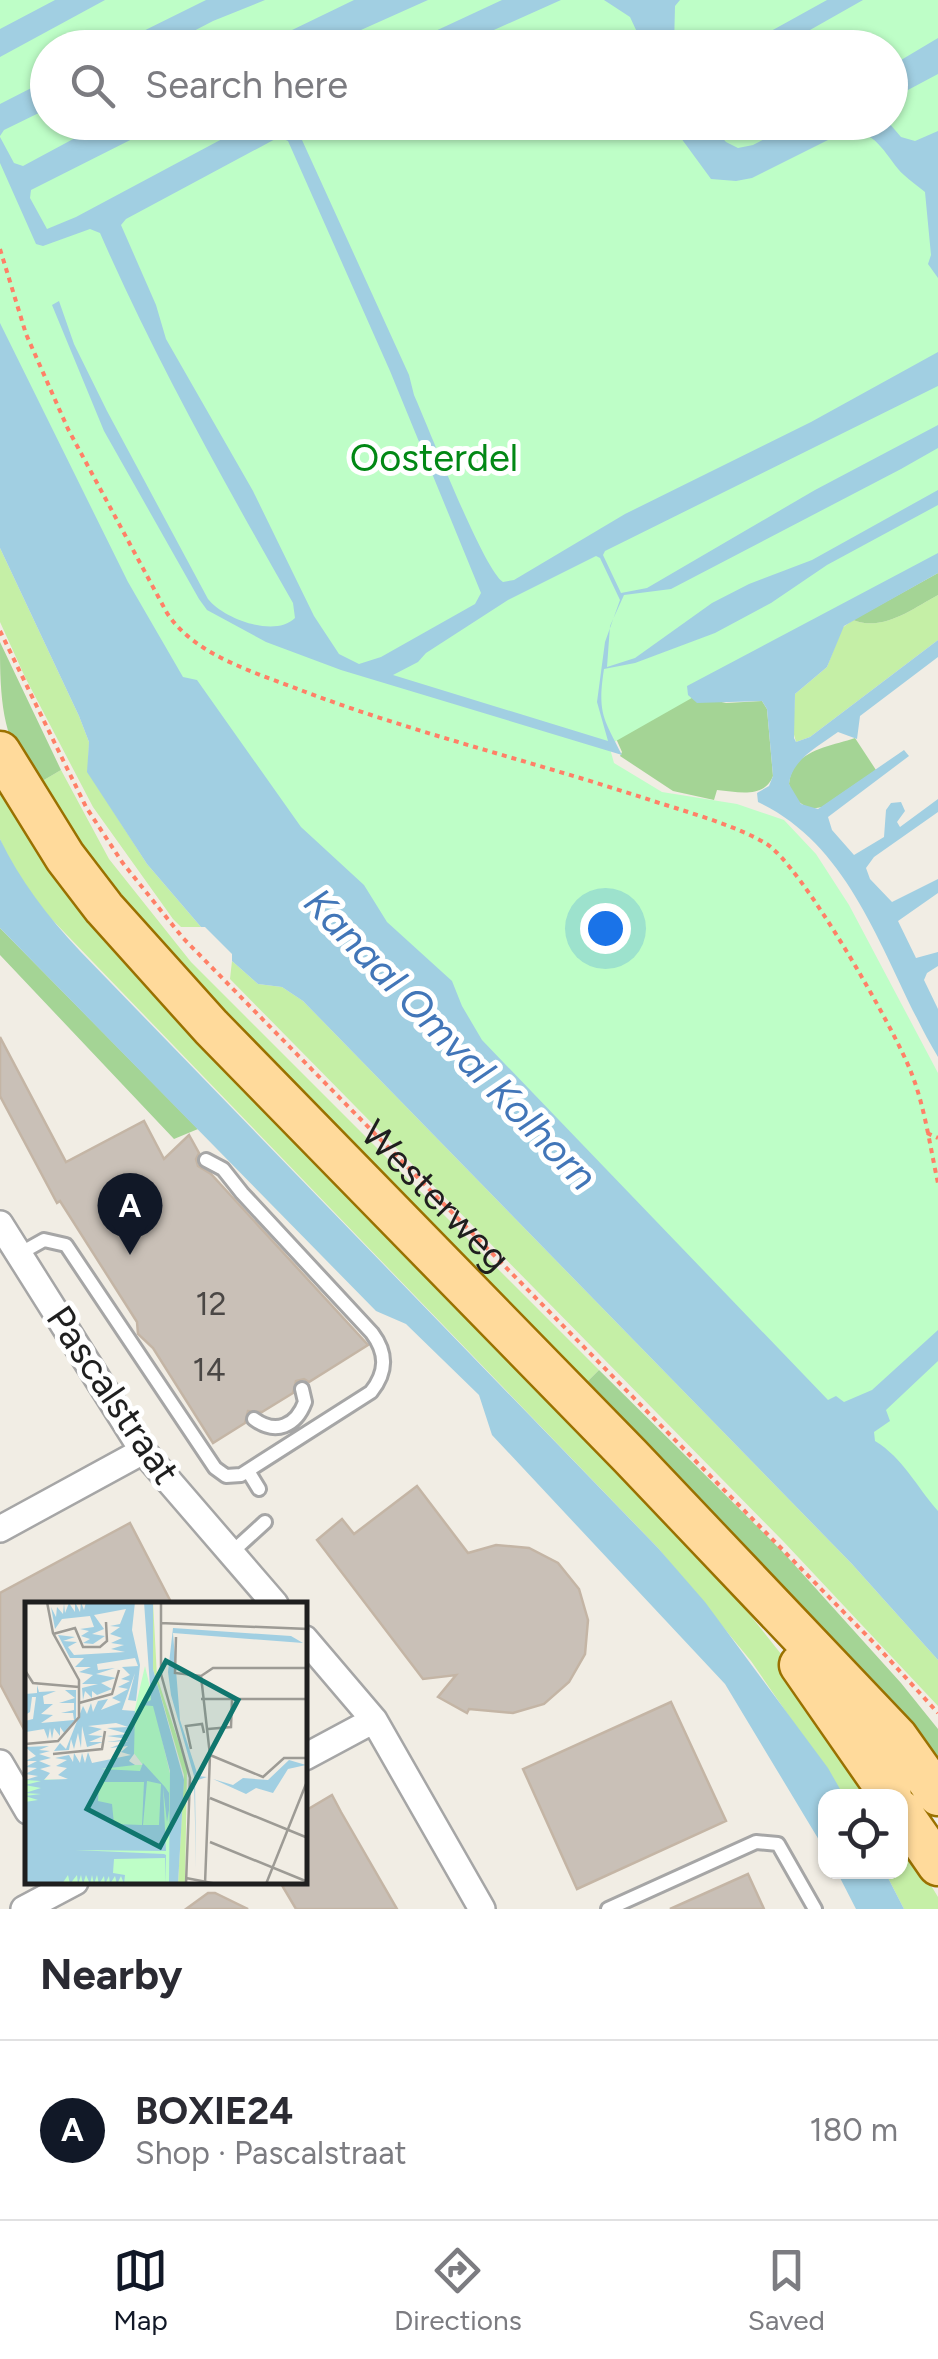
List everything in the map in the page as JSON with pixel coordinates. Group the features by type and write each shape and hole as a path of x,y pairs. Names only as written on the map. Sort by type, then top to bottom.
{"main road":[{"name":"Westerweg","path":"0,752 65,856 104,908 211,1027 617,1442 897,1737 938,1796"},
{"name":"Westerweg","path":"729,1563 886,1789"},
{"path":"908,1822 938,1866"}],"street":[{"name":"Pascalstraat","path":"0,1224 143,1451 273,1602"},
{"path":"0,1528 143,1451"},
{"path":"308,1643 374,1720 482,1909"},
{"path":"308,1755 374,1720"},
{"path":"0,1763 25,1807"},
{"path":"24,1909 67,1884"}],"lane":[{"path":"19,1254 44,1240 59,1241 68,1247 214,1468 226,1476 248,1471 372,1392 380,1381 384,1356 372,1333 242,1194 224,1169 206,1160"},
{"path":"68,1247 82,1238"},
{"path":"254,1419 272,1428 290,1424 305,1402 302,1389"},
{"path":"248,1471 259,1489"},
{"path":"230,1553 266,1522"},
{"path":"608,1909 756,1842 778,1844 815,1909"}],"path":[{"path":"0,250 26,334 68,430 167,613 182,632 202,647 274,680 346,707 610,787 764,842 791,868 880,1008 913,1075 938,1183"},
{"name":"Westerweg","path":"0,631 86,807 122,862 183,938 876,1645 938,1713"},
{"path":"928,1133 938,1138"}],"green space":[{"name":"Oosterdel","path":"0,0 938,0 938,558 609,745 614,763 662,792 737,804 784,820 816,854 849,905 938,1073 938,1537 412,965 273,807 127,607 0,342"},
{"path":"0,548 79,716 89,742 88,772 147,864 201,927 181,927 173,919 93,807 0,622"},
{"path":"938,573 938,595 886,621 853,620"},
{"path":"938,595 938,640 810,737 796,742 795,694 827,667 842,628 853,620 886,621"},
{"path":"0,642 61,770 44,780 29,769 11,739 2,701"},
{"path":"609,677 726,703 762,701 767,709 773,776 769,783 750,792 717,790 714,800 673,791 620,756 622,752 610,725"},
{"path":"855,738 876,770 822,807 810,808 801,803 789,784 797,764 813,752"},
{"path":"61,770 109,859 191,962 599,1370 580,1389 157,952 24,771 44,780"},
{"path":"0,785 739,1601 785,1659 870,1789 839,1789 751,1661 658,1548 38,905 9,861 0,839"},
{"path":"0,928 198,1129 174,1139 0,955"},
{"path":"232,961 258,984 282,987 303,1001 852,1564 938,1660 938,1706 783,1541 230,979"},
{"path":"599,1370 782,1551 901,1683 938,1729 938,1776 580,1389"},
{"path":"908,1848 938,1897 938,1909 904,1909 889,1879 908,1879"}],"water":[{"path":"55,0 105,0 50,30 30,30 30,41 0,57 0,29"},
{"path":"206,0 265,0 196,30 145,30"},
{"path":"354,0 428,0 361,30 292,30"},
{"path":"502,0 561,0 494,30 438,30"},
{"path":"604,0 680,0 675,6 674,30 636,30 630,17"},
{"path":"827,0 863,0 810,30 773,30"},
{"path":"938,38 938,74 908,90 908,56"},
{"path":"30,89 30,117 0,136 0,104"},
{"path":"938,131 938,278 928,264 931,255 925,192 904,175 874,140 915,141"},
{"path":"0,137 14,163 23,166 71,140 130,140 31,190 30,198 47,229 220,140 273,140 121,225 156,305 166,339 253,491 314,616 339,654 359,664 381,657 475,604 481,593 390,371 286,140 302,140 409,375 456,495 483,552 503,582 514,580 625,514 811,422 938,352 938,386 603,555 621,593 647,588 815,490 938,425 938,448 671,589 624,595 613,618 620,600 596,556 508,600 393,675 608,741 597,702 610,629 607,667 635,658 712,603 812,560 938,490 938,505 827,565 771,603 715,633 635,663 604,669 604,715 622,755 341,670 266,642 207,610 199,599 104,431 52,305 59,301 74,344 107,411 208,599 250,624 275,626 295,618 293,603 167,374 100,233 90,229 43,246 36,244 0,163"},
{"path":"682,140 724,140 738,148 763,140 828,140 752,178 711,179"},
{"name":"Kanaal Omval Kolhorn","path":"0,323 128,582 183,677 197,680 301,827 364,885 387,922 452,981 482,1040 828,1400 836,1396 844,1402 872,1390 938,1330 938,1361 886,1410 890,1421 874,1432 875,1441 901,1464 938,1511 938,1660 852,1564 303,1001 282,987 258,984 232,961 232,954 201,927 147,864 87,772 89,742 79,716 0,548"},
{"path":"938,553 938,573 844,626 827,667 795,694 796,742 810,737 938,640 938,657 860,716 857,739 838,732 808,754 795,767 789,784 801,804 818,809 904,750 909,756 828,817 832,830 854,855 884,837 886,810 891,803 901,802 905,811 897,822 900,827 938,799 938,812 874,857 866,868 870,879 892,902 938,879 938,893 898,921 916,958 938,952 938,966 924,980 938,1009 938,1057 845,880 821,849 792,823 758,802 757,793 769,786 773,776 767,709 762,701 697,703 688,695 687,686"},
{"path":"0,839 35,897 80,951 658,1548 705,1602 840,1789 818,1789 818,1838 725,1684 492,1435 479,1395 406,1324 376,1311 0,928"},
{"path":"841,1879 889,1879 904,1909 856,1909"}],"building":[{"path":"0,1037 66,1162 144,1121 164,1159 189,1135 199,1153 198,1166 211,1174 368,1345 309,1382 296,1381 293,1393 262,1412 248,1411 245,1423 213,1443 153,1348 138,1334 137,1322 60,1201 57,1203 0,1096"},
{"path":"417,1486 468,1553 496,1545 529,1548 558,1563 579,1589 588,1620 585,1654 569,1682 544,1704 513,1713 469,1709 467,1713 438,1697 456,1675 423,1679 317,1540 342,1519 354,1534"},
{"path":"130,1523 171,1602 25,1602 25,1731 0,1684 0,1593"},
{"path":"671,1702 726,1821 577,1889 523,1769"},
{"path":"332,1795 397,1909 296,1909 281,1884 308,1884 308,1809"},
{"path":"748,1874 764,1909 670,1909"},
{"path":"208,1893 215,1893 248,1909 186,1909"}],"place":[{"name":"BOXIE24","path":"130,1255"}]}
